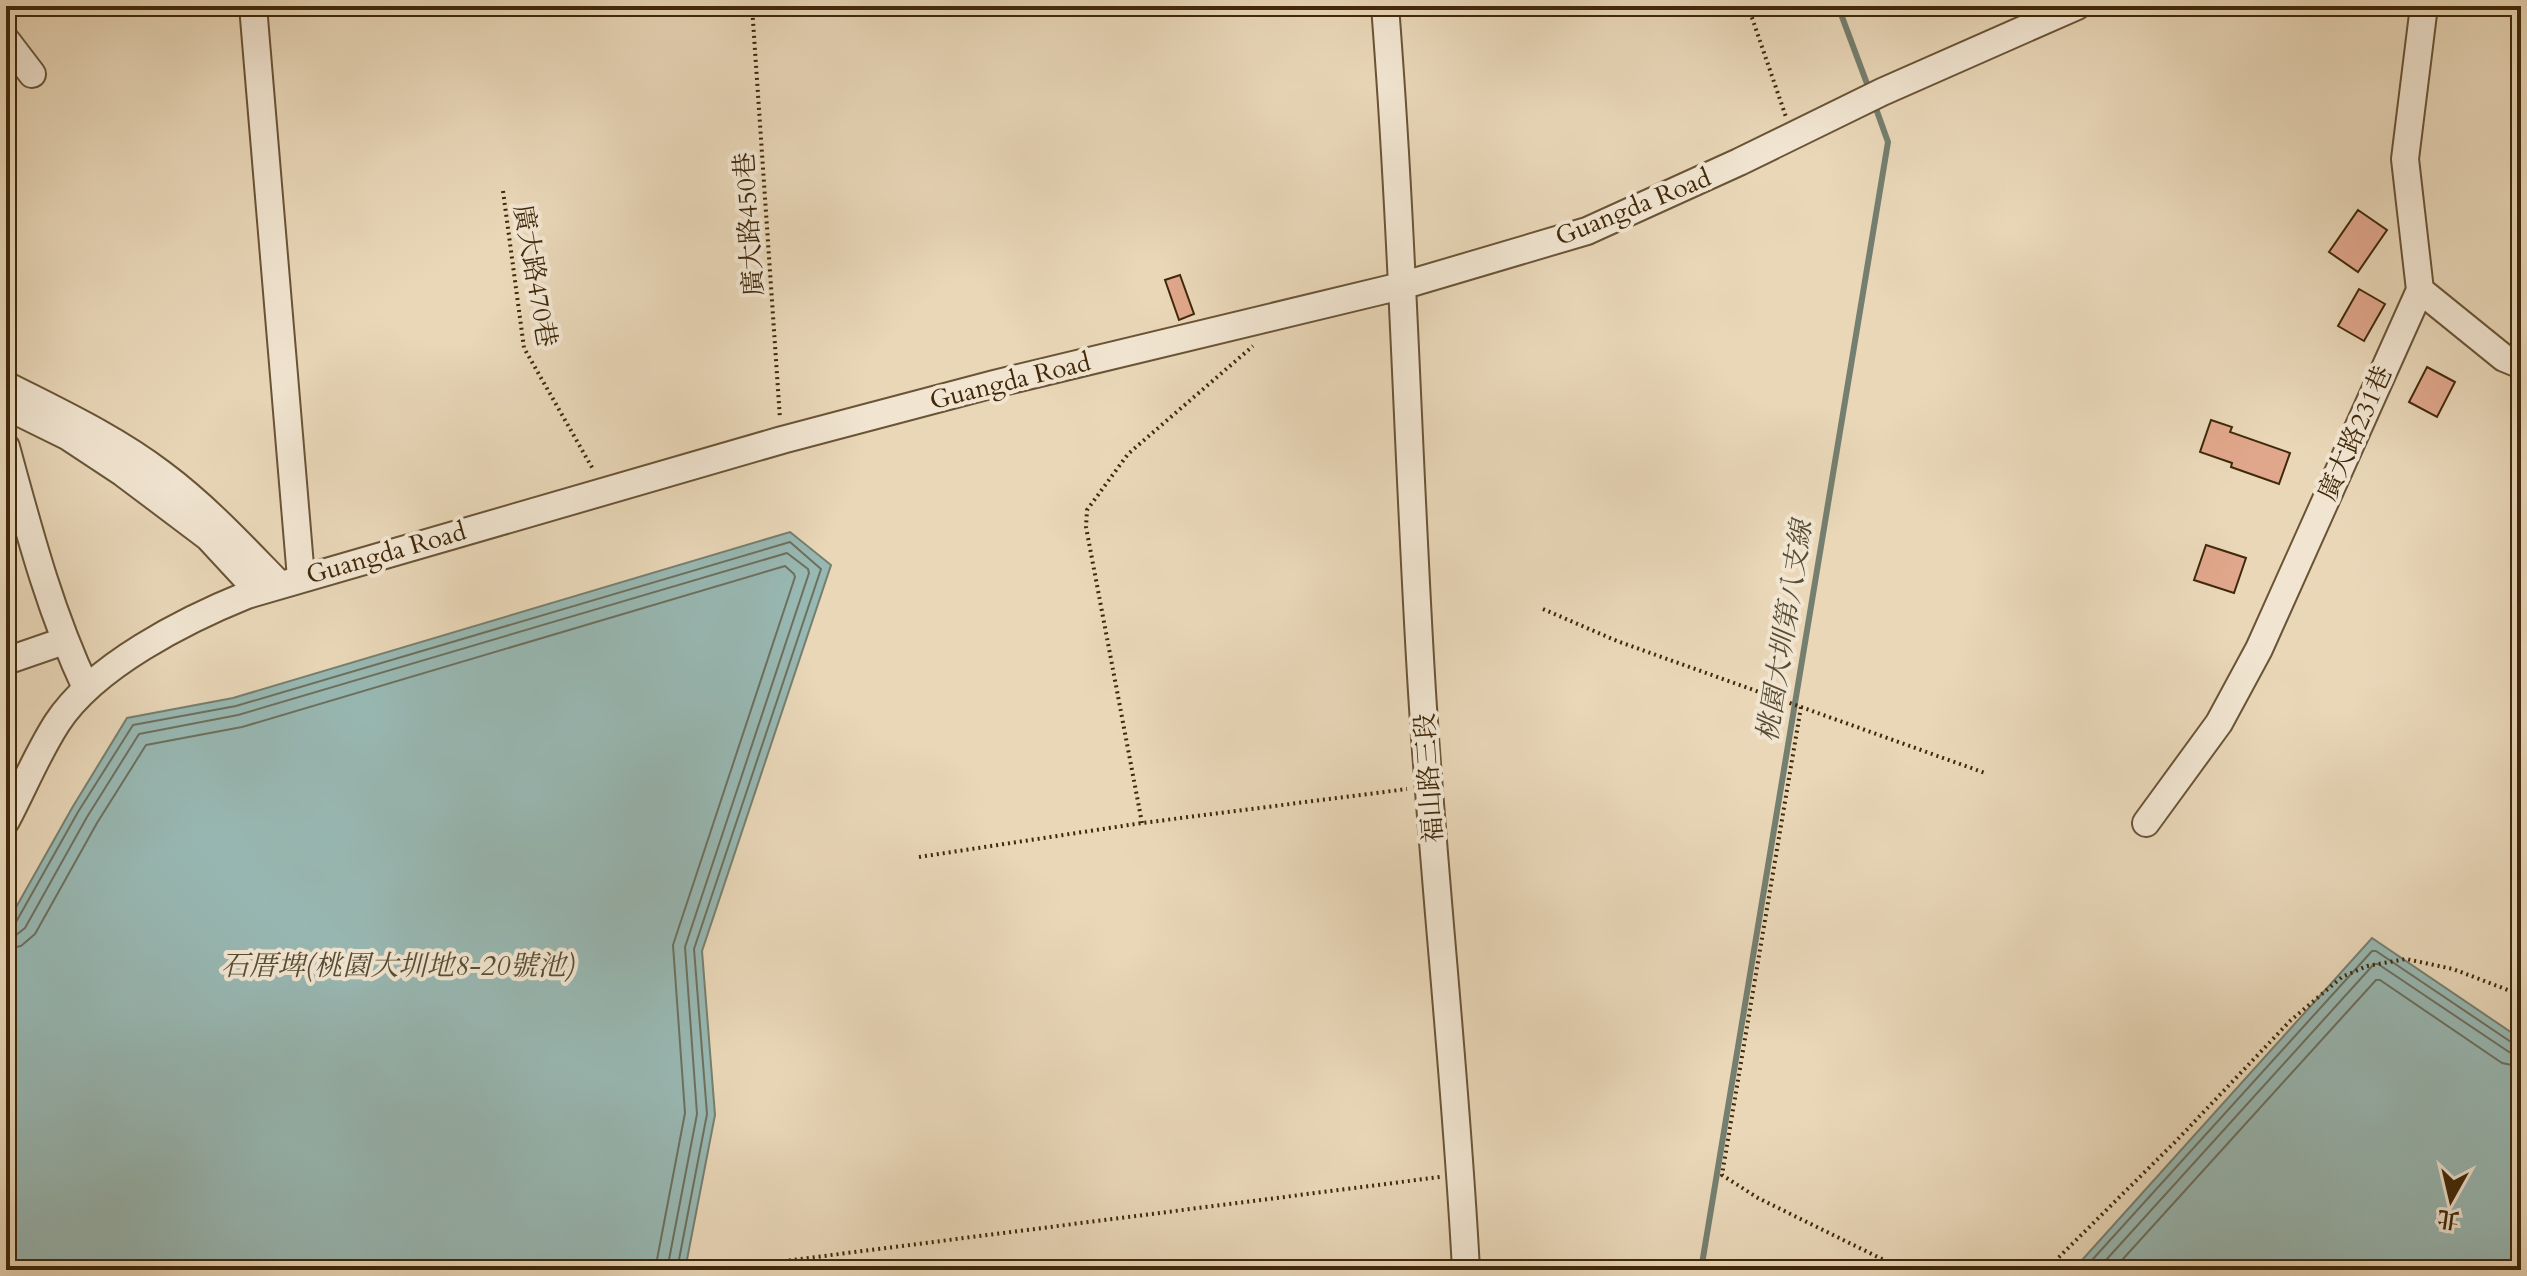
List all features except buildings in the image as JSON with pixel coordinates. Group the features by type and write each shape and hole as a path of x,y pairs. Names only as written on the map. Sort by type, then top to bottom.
{"street":[{"path":"253,6 279,584"},
{"name":"福山路三段","path":"1385,6 1395,130 1429,786 1466,1270"},
{"name":"Guangda Road","path":"6,821 57,722 86,688 168,632 211,609 279,584 782,440 994,384 1401,286 1587,231 1882,92 2077,6"},
{"path":"2424,6 2405,159 2420,290 2504,358 2520,363"},
{"path":"6,40 32,74"},
{"name":"廣大路231巷","path":"2146,823 2219,723 2259,649 2420,290"},
{"path":"6,385 108,439 161,473 228,531 279,584"},
{"path":"6,406 67,436 279,584"},
{"path":"6,447 35,554 64,641 86,688"},
{"path":"6,661 64,641"}],"path":[{"name":"廣大路450巷","path":"752,6 782,440"},
{"path":"1748,6 1792,134"},
{"name":"廣大路470巷","path":"503,191 524,348 605,491"},
{"path":"1142,823 1086,527 1087,510 1128,454 1255,345 1256,320"},
{"path":"1543,609 1617,641 1985,773"},
{"path":"1801,707 1722,1175 1758,1198 1899,1270"},
{"path":"919,857 1142,823 1429,786"},
{"path":"2046,1270 2177,1140 2290,1021 2342,977 2367,966 2406,959 2453,969 2521,995"},
{"path":"777,1262 1458,1174"}],"water":[{"name":"石厝埤(桃園大圳地8-20號池)","path":"790,532 831,565 702,951 715,1115 685,1270 6,1270 6,925 127,718 233,698"},
{"path":"2372,938 2521,1039 2521,1270 2073,1270"}],"waterway":[{"name":"桃園大圳第八支線","path":"1838,6 1869,89"},
{"name":"桃園大圳第八支線","path":"1701,1270 1888,142 1874,103"}]}
